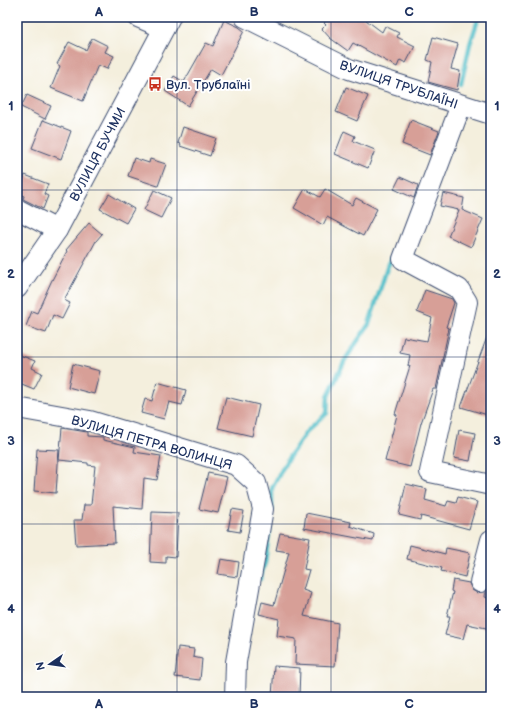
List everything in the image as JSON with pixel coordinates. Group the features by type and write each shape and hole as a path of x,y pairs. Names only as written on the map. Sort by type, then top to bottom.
{"street":[{"path":"138,17 167,23"},
{"name":"ВУЛИЦЯ ТРУБЛАЇНІ","path":"244,17 349,69 491,114"},
{"name":"ВУЛИЦЯ БУЧМИ","path":"17,288 57,230 167,23"},
{"path":"461,105 403,259 459,289 467,302 430,472 491,485"},
{"path":"17,209 57,230"},
{"name":"ВУЛИЦЯ ПЕТРА ВОЛИНЦЯ","path":"17,408 90,421 236,464 256,483 263,509 236,662 235,697"},
{"path":"480,582 491,540"}],"building":[{"path":"330,17 362,17 382,32 385,26 399,33 397,37 415,46 406,63 400,60 397,67 353,43 348,51 330,38 322,29 326,25 324,23"},
{"path":"224,20 244,31 221,75 211,69 188,106 165,91 174,76 184,82 206,43 213,46"},
{"path":"433,37 458,44 451,69 460,71 457,90 428,82 432,62 427,60"},
{"path":"92,38 108,46 105,52 114,56 107,69 98,65 83,101 51,88 60,66 57,64 69,42 86,50"},
{"path":"346,87 368,96 357,121 336,112"},
{"path":"27,95 51,106 45,119 21,107"},
{"path":"43,120 71,131 61,159 32,148"},
{"path":"411,120 439,131 430,155 402,144"},
{"path":"183,127 216,138 210,156 180,146 181,144 178,143"},
{"path":"344,131 355,136 353,141 375,150 368,168 335,154"},
{"path":"134,158 149,163 150,159 166,164 158,186 128,176"},
{"path":"25,175 48,184 44,194 48,196 43,209 23,199 24,196 18,193"},
{"path":"400,177 418,185 414,198 394,189"},
{"path":"305,189 320,197 325,189 352,205 356,198 377,209 363,236 327,217 323,225 294,208"},
{"path":"154,190 171,198 161,218 144,210"},
{"path":"443,193 464,198 462,210 483,219 471,247 448,236 459,210 440,206"},
{"path":"109,194 134,209 126,223 100,209"},
{"path":"89,223 102,234 96,241 64,300 70,303 62,319 53,315 46,333 26,326 32,311 37,313 67,251 66,250"},
{"path":"425,290 452,299 454,303 446,327 449,328 436,389 433,389 421,423 410,467 385,461 397,415 395,414 410,366 408,366 410,355 400,353 404,337 427,341 432,318 417,312"},
{"path":"491,329 491,416 461,407"},
{"path":"17,354 35,361 32,368 42,373 34,389 17,382"},
{"path":"73,364 100,371 94,394 68,387"},
{"path":"157,382 186,390 182,405 169,402 164,419 141,413 145,399 152,401"},
{"path":"226,397 259,405 252,436 218,428"},
{"path":"62,428 87,432 87,436 103,437 103,440 135,447 134,452 161,456 157,480 144,478 142,509 113,506 115,543 76,545 74,520 82,520 84,505 91,505 95,466 88,465 88,463 59,460"},
{"path":"459,430 475,433 470,461 454,458"},
{"path":"37,449 59,450 56,493 34,491"},
{"path":"208,473 227,477 218,513 199,509"},
{"path":"406,484 427,489 425,500 446,506 448,501 456,503 458,497 477,502 469,529 421,516 420,520 399,515"},
{"path":"232,509 244,511 240,532 228,530"},
{"path":"152,512 178,513 176,557 166,556 166,563 150,562"},
{"path":"306,513 351,522 350,526 374,534 373,541 304,528"},
{"path":"280,533 310,538 304,569 309,570 303,590 311,593 304,616 338,623 335,666 295,664 296,639 277,636 279,619 259,614 262,602 274,605 289,552 276,550"},
{"path":"410,545 445,554 446,548 470,553 465,577 441,571 442,568 407,559"},
{"path":"221,559 239,562 237,577 218,574"},
{"path":"453,580 469,583 472,590 477,593 486,591 485,597 491,599 491,629 467,624 463,639 445,635 450,616 447,616 453,592 451,591"},
{"path":"178,647 194,649 193,657 202,659 200,680 175,677"},
{"path":"274,666 300,668 299,697 272,697"}],"waterway":[{"path":"461,84 470,44 479,17"},
{"path":"272,510 272,488 287,460 307,431 327,413 328,396 345,360 369,324 387,268 400,241"},
{"path":"260,579 265,562 270,527"}],"place":[{"name":"Вул. Трублаїні","path":"155,84"}]}
